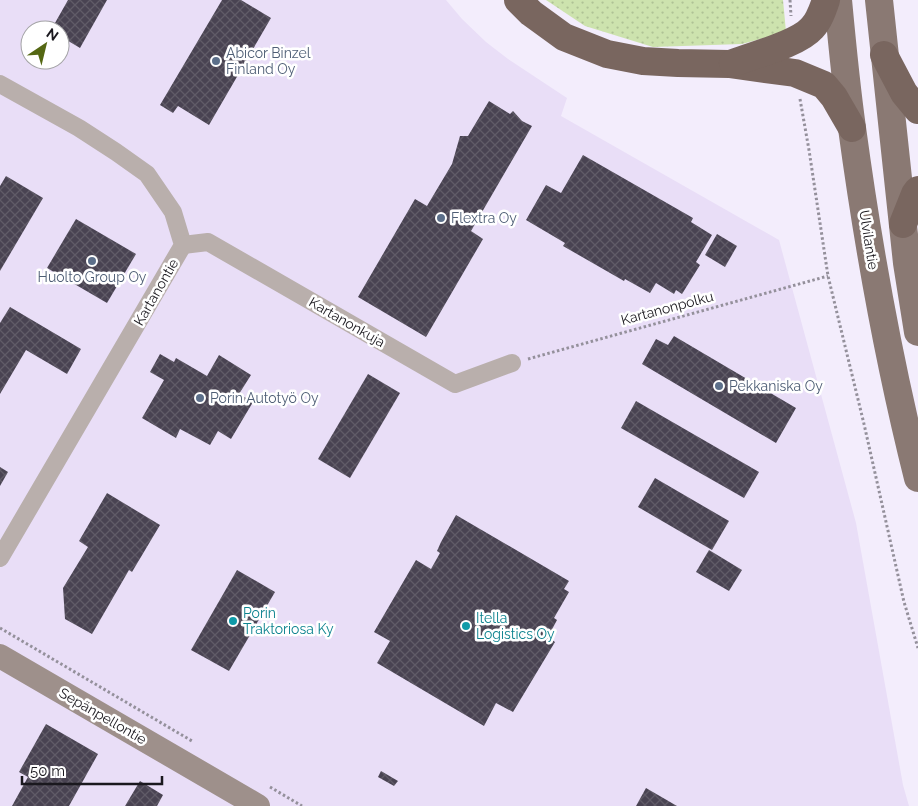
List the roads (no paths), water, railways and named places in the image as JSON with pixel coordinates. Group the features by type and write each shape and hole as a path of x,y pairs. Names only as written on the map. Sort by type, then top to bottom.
{"highway":[{"path":"518,0 531,13 564,37 607,54 643,61 678,64 729,64 796,73 824,85 834,97 852,128"},
{"path":"729,64 793,42 812,28 823,11 826,0"},
{"path":"884,55 904,93 918,110"},
{"path":"903,224 918,190"}],"main road":[{"name":"Ulvilantie","path":"838,0 852,128 874,269 901,407 918,478"},
{"path":"879,0 907,263 918,332"}],"street":[{"name":"Kartanontie","path":"0,84 79,128 147,174 173,212 184,244 0,558"},
{"name":"Kartanonkuja","path":"184,244 208,242 455,384 512,363"},
{"name":"Sepänpellontie","path":"0,656 263,796"}],"place":[{"name":"Abicor Binzel Finland Oy","path":"216,61"},
{"name":"Flextra Oy","path":"441,218"},
{"name":"Huolto Group Oy","path":"92,261"},
{"name":"Pekkaniska Oy","path":"719,386"},
{"name":"Porin Autotyö Oy","path":"200,398"},
{"name":"Porin Traktoriosa Ky","path":"233,621"},
{"name":"Itella Logistics Oy","path":"466,626"}]}
